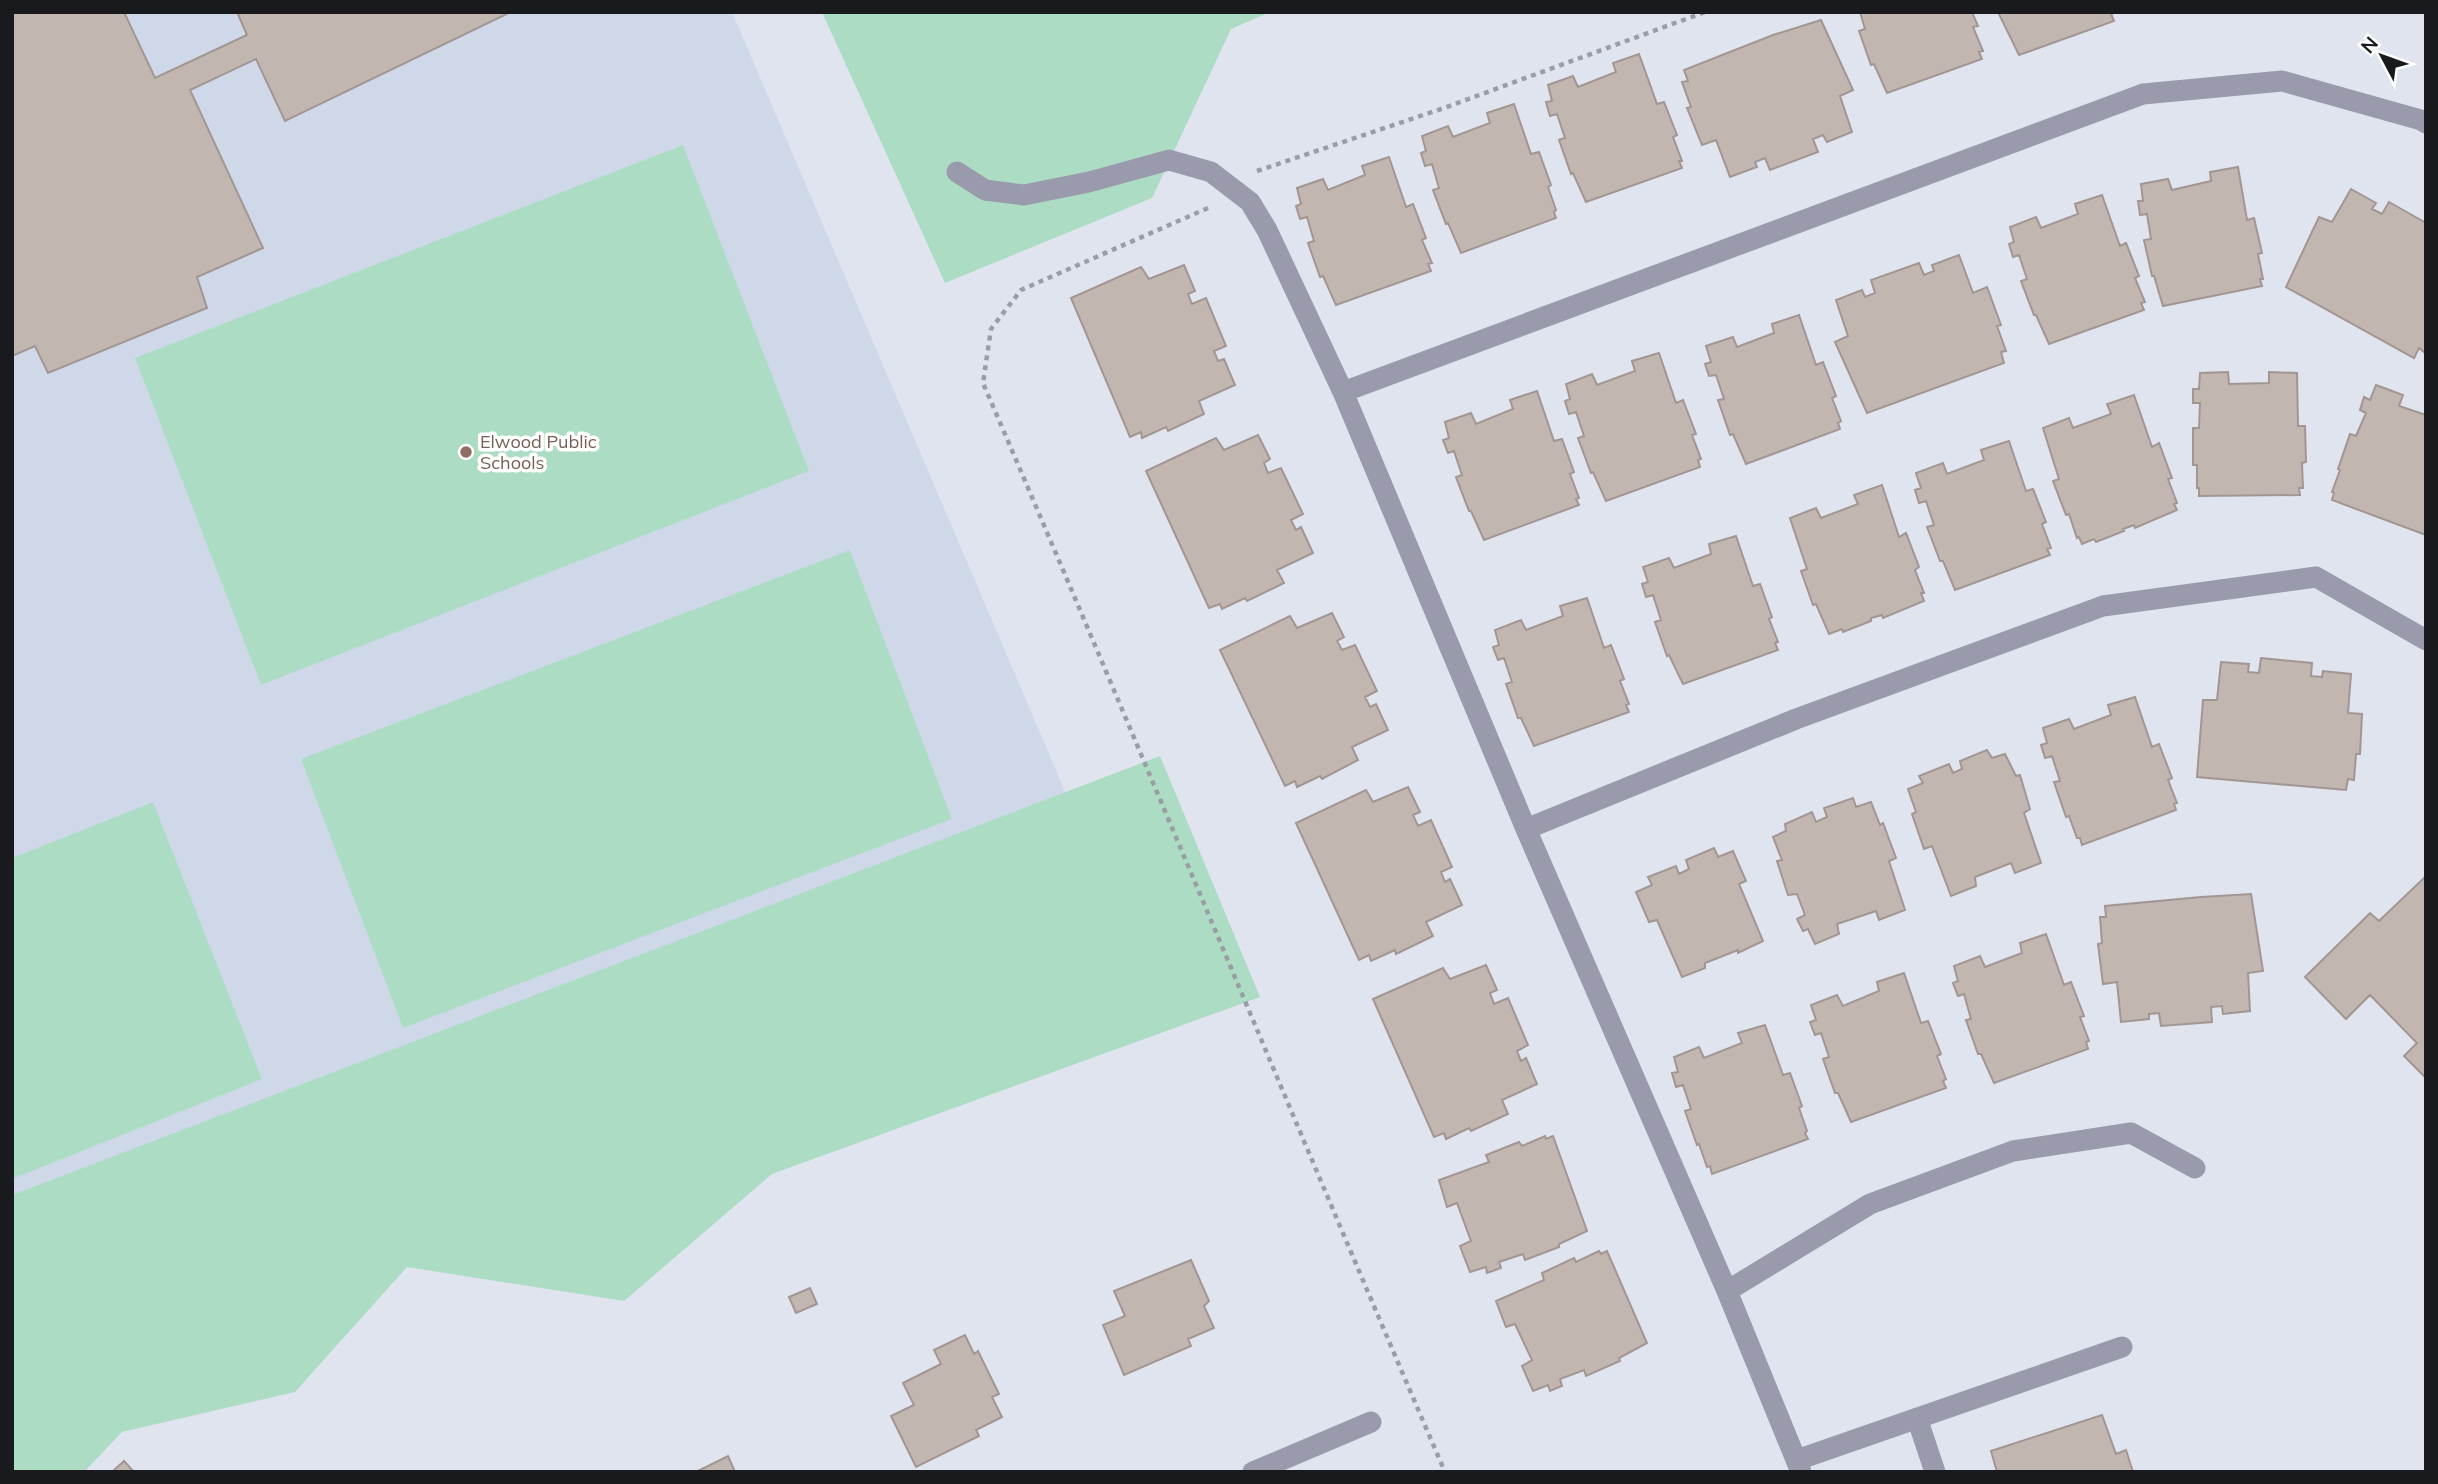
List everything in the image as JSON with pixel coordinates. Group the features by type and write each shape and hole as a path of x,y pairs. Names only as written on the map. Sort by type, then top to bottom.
{"street":[{"path":"1343,392 2143,94 2282,81 2426,123"},
{"path":"957,173 985,190 1024,195 1089,182 1169,160 1211,172 1250,202 1267,230 1343,392 1526,829 1727,1291 1799,1466 1917,1418 2122,1347"},
{"path":"1526,829 1796,719 2103,606 2316,577 2426,640"},
{"path":"1727,1291 1870,1204 2013,1151 2131,1133 2195,1168"},
{"path":"1917,1418 1935,1472"},
{"path":"1253,1472 1371,1422"}],"path":[{"path":"1258,170 1444,107 1705,12"},
{"path":"1204,211 1021,290 991,329 983,383 1138,744 1341,1231 1446,1472"}],"shaded area":[{"name":"Elwood Public Schools","path":"12,12 732,12 1108,892 12,1357"}],"green space":[{"path":"822,12 1270,12 1231,29 1152,198 945,283"},
{"path":"683,145 809,471 261,685 135,358"},
{"path":"850,550 952,819 403,1028 301,759"},
{"path":"1160,756 1260,997 772,1174 624,1301 407,1267 295,1392 122,1432 84,1472 12,1472 12,1195"},
{"path":"153,802 262,1079 12,1179 12,858"}],"building":[{"path":"12,12 124,12 155,78 247,35 237,12 511,12 285,121 256,59 190,90 263,248 197,277 207,308 48,373 35,346 12,356"},
{"path":"1860,12 1972,12 1978,26 1973,27 1983,51 1979,52 1982,59 1887,93 1874,64 1871,65 1859,31 1865,29"},
{"path":"1998,12 2114,12 2111,14 2114,21 2019,55"},
{"path":"1821,20 1853,90 1840,96 1852,132 1827,142 1823,135 1813,139 1818,152 1770,170 1765,158 1755,162 1757,167 1730,177 1716,140 1702,145 1687,108 1691,107 1682,82 1688,81 1684,70 1773,35"},
{"path":"1639,54 1657,104 1664,102 1677,135 1673,137 1682,168 1586,202 1573,173 1571,174 1559,140 1565,138 1557,114 1550,116 1546,102 1552,101 1548,85 1573,76 1578,87 1616,72 1613,63"},
{"path":"1514,104 1531,154 1539,152 1551,185 1548,187 1556,218 1461,253 1433,190 1439,188 1432,164 1425,166 1421,153 1426,151 1422,136 1448,126 1453,137 1490,123 1487,113"},
{"path":"1389,157 1406,207 1413,204 1426,238 1422,240 1432,263 1428,264 1431,271 1336,305 1323,276 1320,277 1308,243 1314,241 1307,217 1300,219 1296,206 1301,204 1297,188 1323,179 1328,190 1365,175 1362,166"},
{"path":"2238,167 2247,220 2254,218 2262,253 2258,254 2262,286 2163,306 2152,276 2144,240 2151,239 2147,214 2140,215 2138,201 2143,201 2141,184 2168,179 2172,190 2211,181 2210,172"},
{"path":"2351,189 2376,203 2372,209 2382,214 2389,202 2426,223 2426,349 2424,352 2419,348 2414,358 2286,287 2319,217 2332,222"},
{"path":"2102,195 2120,246 2126,243 2139,276 2135,278 2145,302 2141,303 2144,310 2049,344 2021,281 2027,279 2019,255 2013,257 2009,244 2014,242 2010,227 2036,217 2041,228 2078,214 2075,204"},
{"path":"1959,255 1973,293 1987,287 2001,325 1997,326 2006,351 2001,352 2004,363 1867,413 1835,342 1848,336 1836,300 1862,290 1865,297 1875,293 1871,280 1919,263 1924,275 1934,271 1932,265"},
{"path":"1184,265 1195,291 1188,294 1192,304 1206,298 1226,346 1214,351 1218,361 1224,359 1235,385 1199,401 1204,414 1168,431 1166,427 1142,438 1141,432 1130,437 1071,298 1141,267 1149,279"},
{"path":"1799,315 1816,365 1823,362 1836,396 1832,398 1841,421 1838,423 1840,429 1746,464 1733,434 1730,435 1718,400 1724,399 1716,375 1709,376 1705,364 1711,362 1706,346 1733,337 1737,347 1774,333 1772,324"},
{"path":"1659,353 1676,403 1683,400 1696,434 1692,435 1701,459 1698,460 1700,467 1606,501 1593,472 1591,473 1578,438 1584,436 1576,412 1569,414 1565,401 1570,399 1566,384 1592,374 1597,385 1635,371 1632,361"},
{"path":"2228,372 2229,384 2269,383 2269,372 2297,373 2298,426 2305,426 2306,462 2302,463 2303,488 2299,488 2300,495 2199,496 2197,465 2193,465 2193,428 2199,428 2200,403 2193,403 2193,389 2199,389 2200,373"},
{"path":"2376,385 2403,395 2399,406 2426,415 2426,535 2332,500 2340,470 2338,469 2350,434 2356,436 2366,413 2360,410 2364,397 2370,400"},
{"path":"1537,391 1554,441 1562,439 1574,472 1570,474 1579,505 1484,540 1456,477 1462,475 1454,451 1448,453 1443,440 1449,438 1445,422 1471,413 1476,424 1513,409 1510,400"},
{"path":"2134,395 2152,447 2159,443 2172,478 2168,479 2177,510 2135,528 2134,525 2123,529 2124,531 2096,542 2094,539 2082,544 2079,537 2077,538 2069,514 2066,515 2053,481 2059,479 2043,428 2069,418 2073,428 2111,414 2107,404"},
{"path":"1258,435 1270,459 1264,463 1268,473 1281,468 1303,514 1291,520 1296,530 1301,527 1313,553 1277,570 1284,583 1247,601 1245,598 1222,609 1220,604 1209,608 1146,471 1216,438 1224,450"},
{"path":"2009,441 2026,491 2033,489 2046,522 2042,524 2051,548 2047,549 2050,555 1955,590 1927,527 1934,525 1926,501 1919,503 1915,490 1921,488 1916,473 1943,463 1947,474 1984,460 1981,450"},
{"path":"1882,485 1899,537 1906,533 1919,567 1915,570 1924,593 1921,593 1924,601 1883,618 1882,615 1871,618 1871,621 1843,632 1842,629 1829,634 1816,604 1813,605 1801,571 1807,569 1790,518 1816,508 1821,518 1858,504 1854,495"},
{"path":"1736,536 1753,586 1760,584 1772,617 1769,619 1778,642 1775,643 1778,650 1683,684 1669,655 1667,656 1655,622 1661,620 1653,595 1646,597 1642,584 1648,582 1643,567 1669,558 1674,568 1711,554 1709,544"},
{"path":"1587,598 1604,648 1611,645 1624,679 1620,681 1629,704 1626,705 1629,712 1534,746 1521,718 1518,718 1506,684 1512,682 1504,658 1498,660 1493,647 1499,645 1495,630 1521,620 1526,630 1563,616 1560,606"},
{"path":"1332,613 1344,637 1337,641 1342,650 1355,645 1377,691 1365,697 1370,707 1376,704 1388,730 1352,747 1358,760 1322,779 1320,776 1297,787 1295,781 1285,786 1220,650 1290,616 1297,628"},
{"path":"2261,658 2312,663 2311,676 2322,677 2323,671 2351,674 2348,713 2362,714 2360,754 2356,754 2354,780 2348,779 2346,790 2197,777 2203,700 2217,700 2221,662 2249,664 2248,672 2259,673"},
{"path":"2135,697 2152,747 2159,744 2172,778 2168,780 2177,803 2174,804 2176,810 2082,845 2069,816 2066,817 2054,782 2060,781 2052,756 2045,758 2041,745 2047,743 2043,728 2069,719 2074,729 2111,715 2108,705"},
{"path":"1987,750 1992,758 2005,754 2016,776 2020,775 2030,809 2024,813 2041,863 2015,873 2011,863 1975,877 1976,886 1951,896 1932,846 1924,849 1912,814 1916,812 1908,789 1923,783 1919,776 1949,764 1953,773 1962,769 1960,761"},
{"path":"1408,787 1420,812 1413,815 1418,826 1431,820 1452,867 1441,872 1445,882 1450,879 1462,905 1426,922 1433,936 1396,954 1395,950 1371,961 1369,955 1359,960 1296,823 1366,790 1373,802"},
{"path":"1853,798 1856,807 1871,802 1880,825 1883,823 1896,858 1889,861 1905,910 1879,920 1876,911 1837,924 1839,934 1815,944 1808,929 1803,931 1797,919 1805,915 1797,894 1788,895 1777,861 1782,860 1773,837 1786,831 1785,824 1812,812 1816,822 1827,817 1824,808"},
{"path":"1714,848 1718,857 1733,851 1746,881 1739,884 1763,941 1738,953 1738,950 1705,963 1705,968 1682,977 1657,920 1649,922 1636,892 1652,885 1648,877 1676,866 1679,874 1689,869 1686,860"},
{"path":"2426,876 2426,1078 2404,1056 2417,1043 2370,995 2346,1019 2305,977 2370,913 2379,921"},
{"path":"2251,894 2263,971 2248,973 2250,1011 2223,1014 2222,1006 2211,1007 2212,1022 2161,1026 2159,1013 2149,1014 2149,1019 2121,1022 2117,982 2103,984 2098,944 2102,943 2100,917 2106,917 2105,906"},
{"path":"2046,934 2064,985 2071,982 2084,1016 2080,1017 2089,1041 2086,1042 2088,1049 1994,1083 1981,1054 1978,1054 1966,1020 1971,1019 1964,994 1958,996 1953,983 1958,981 1954,966 1980,956 1985,967 2022,953 2020,943"},
{"path":"1486,965 1497,990 1490,993 1494,1004 1508,998 1528,1045 1517,1051 1521,1061 1526,1058 1537,1084 1502,1100 1508,1114 1446,1139 1444,1133 1434,1137 1373,999 1443,968 1450,979"},
{"path":"1904,973 1921,1023 1928,1021 1941,1054 1937,1056 1946,1079 1943,1081 1946,1088 1851,1122 1838,1093 1835,1093 1823,1059 1829,1057 1821,1033 1815,1035 1810,1022 1816,1020 1811,1005 1837,995 1843,1006 1879,991 1877,982"},
{"path":"1765,1025 1783,1075 1790,1073 1802,1106 1799,1108 1808,1139 1712,1174 1699,1144 1697,1145 1685,1111 1691,1109 1683,1085 1676,1087 1672,1073 1678,1072 1674,1057 1699,1047 1704,1058 1742,1043 1738,1033"},
{"path":"1545,1136 1546,1139 1553,1136 1587,1231 1559,1244 1559,1247 1525,1260 1523,1254 1499,1262 1501,1268 1487,1273 1486,1267 1470,1272 1460,1246 1471,1241 1457,1203 1447,1207 1439,1180 1489,1162 1486,1155 1519,1142 1522,1146"},
{"path":"1599,1251 1601,1254 1607,1251 1647,1343 1619,1358 1620,1361 1586,1376 1584,1370 1560,1379 1562,1386 1550,1391 1548,1385 1533,1391 1522,1366 1532,1360 1515,1324 1506,1327 1496,1301 1544,1280 1542,1273 1574,1258 1576,1262"},
{"path":"1191,1260 1209,1301 1204,1306 1214,1328 1188,1339 1191,1346 1124,1375 1103,1325 1125,1316 1114,1291"},
{"path":"810,1288 817,1304 796,1313 789,1297"},
{"path":"965,1335 974,1354 978,1351 999,1394 992,1397 1002,1417 976,1430 979,1436 916,1467 891,1416 914,1405 903,1383 941,1364 934,1350"},
{"path":"2102,1415 2116,1454 2126,1450 2133,1472 1997,1472 1991,1451"},
{"path":"728,1456 735,1472 696,1472"},
{"path":"124,1461 134,1472 112,1472"}],"place":[{"name":"Elwood Public Schools","path":"466,452"}]}
